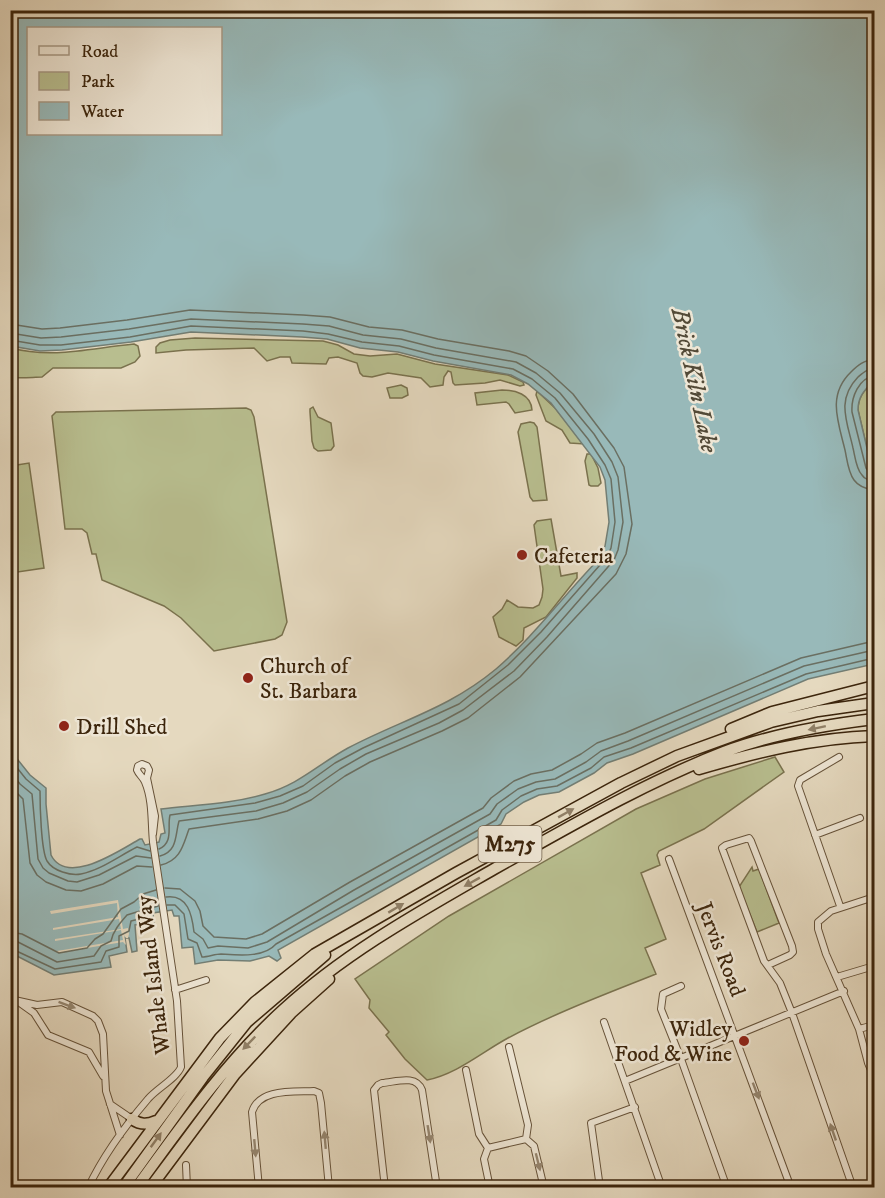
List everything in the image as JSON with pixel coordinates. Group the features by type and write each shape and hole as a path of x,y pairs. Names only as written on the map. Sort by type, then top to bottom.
{"highway":[{"name":"M275","path":"108,1188 220,1038 255,1002 315,954 610,788 737,725 772,712 874,686"},
{"name":"M275","path":"677,756 771,722 818,711 874,703"},
{"name":"M275","path":"136,1188 236,1057 312,984 357,951 460,888 652,783 725,752 764,740 825,726 874,719"},
{"name":"M275","path":"652,783 780,747 829,739 874,736"},
{"name":"M275","path":"123,1188 202,1077 247,1022 346,938"},
{"name":"M275","path":"150,1188 242,1066 291,1014 357,951"},
{"path":"132,1119 146,1125 156,1121"}],"street":[{"path":"798,783 838,757"},
{"path":"141,764 148,766 155,816 153,834 152,812 145,781 136,770 141,764"},
{"path":"140,776 148,773"},
{"path":"792,778 798,783 840,906"},
{"path":"815,835 857,819 857,828"},
{"name":"Whale Island Way","path":"88,1188 101,1164 132,1119 155,1091 179,1071 181,1059 175,990 153,834"},
{"path":"768,965 790,956 793,952 792,946 751,841 749,838 744,838 722,848 764,961 780,983 792,1013 852,1188"},
{"name":"Jervis Road","path":"669,859 791,1188"},
{"path":"874,897 831,910 818,922 819,938 844,991 874,1077"},
{"path":"837,977 874,966"},
{"path":"175,990 206,980"},
{"path":"681,986 664,992 661,996 661,1009 727,1188"},
{"path":"658,990 661,1000"},
{"path":"626,1081 844,991"},
{"path":"10,999 41,1005 62,1002 96,1018 103,1034 105,1079 109,1103 120,1135"},
{"path":"19,1001 34,1013 48,1035 89,1052 105,1079"},
{"path":"604,1022 662,1188"},
{"path":"859,1029 874,1025"},
{"path":"509,1047 528,1125 526,1139"},
{"path":"466,1070 479,1134 488,1148"},
{"path":"385,1188 374,1090 382,1083 410,1080 417,1082 422,1090 437,1188"},
{"path":"259,1188 252,1112 256,1103 265,1096 313,1091 319,1093 321,1103 329,1188"},
{"path":"109,1103 132,1119"},
{"path":"600,1188 591,1123 635,1107"},
{"path":"488,1148 526,1139"},
{"path":"526,1139 534,1146 544,1188"},
{"path":"488,1148 484,1159 490,1188"},
{"path":"186,1165 187,1188"}],"green space":[{"path":"195,338 323,341 338,345 354,354 370,356 397,354 435,364 508,375 523,382 524,385 500,380 455,385 451,372 448,371 443,385 430,387 421,378 388,373 372,377 363,376 357,363 338,357 329,358 326,364 292,363 290,357 267,361 254,348 156,353 156,347 160,343"},
{"path":"134,344 138,346 140,356 135,362 121,368 53,368 42,377 11,377 11,348 57,353"},
{"path":"874,380 874,478 858,405 865,390"},
{"path":"401,385 407,388 408,395 402,398 390,398 387,388"},
{"path":"502,390 522,394 529,400 532,410 515,413 506,402 477,405 475,393"},
{"path":"537,391 556,409 584,444 570,443 562,430 546,421 536,395"},
{"path":"313,407 318,417 331,423 334,446 331,450 318,451 314,448 310,412"},
{"path":"246,408 251,410 254,417 287,622 282,635 275,639 214,651 181,618 164,606 102,580 96,554 92,554 87,533 82,529 65,529 52,416 56,412"},
{"path":"530,422 537,427 547,500 533,501 530,497 518,432 521,424"},
{"path":"587,454 591,454 598,468 601,483 598,486 589,485 585,461"},
{"path":"29,463 44,568 11,573 11,466"},
{"path":"551,519 561,576 577,573 577,578 546,617 524,628 523,640 516,646 499,637 493,617 502,609 507,600 518,607 533,608 539,605 543,589 534,525 537,521"},
{"path":"775,757 784,772 704,829 659,851 657,855 660,865 641,873 666,939 645,948 656,974 544,1020 508,1038 459,1068 427,1080 405,1059 386,1035 389,1032 369,1008 370,1000 355,979 449,916 636,809 705,779"},
{"path":"752,867 753,871 759,869 779,923 757,932 739,887"}],"water":[{"name":"Brick Kiln Lake","path":"11,11 874,11 874,380 861,397 858,410 874,478 874,664 808,679 607,763 594,773 559,792 539,795 524,802 506,814 501,824 278,950 281,958 277,961 269,956 250,961 218,960 195,964 193,947 182,948 179,916 174,916 172,910 153,913 154,924 145,929 142,934 141,924 135,925 137,951 132,952 129,938 125,938 127,952 109,956 111,967 54,975 11,953 10,750 30,775 46,788 51,855 59,864 69,868 94,863 140,839 145,845 159,842 161,834 165,833 161,809 240,800 288,785 348,748 460,694 496,669 523,643 599,559 605,546 609,522 605,480 600,467 551,403 528,384 511,375 433,361 398,352 360,348 327,339 302,337 191,332 131,342 40,351 11,346"}],"pier":[{"path":"118,900 123,929 128,928 128,938 124,935 126,945 123,942 57,953 57,951 123,940 121,930 55,941 55,939 121,929 119,919 53,930 53,928 118,917 117,903 51,914 50,911"}],"place":[{"name":"Cafeteria","path":"522,555"},
{"name":"Church of St. Barbara","path":"248,678"},
{"name":"Drill Shed","path":"64,726"},
{"name":"Widley Food & Wine","path":"744,1041"}]}
